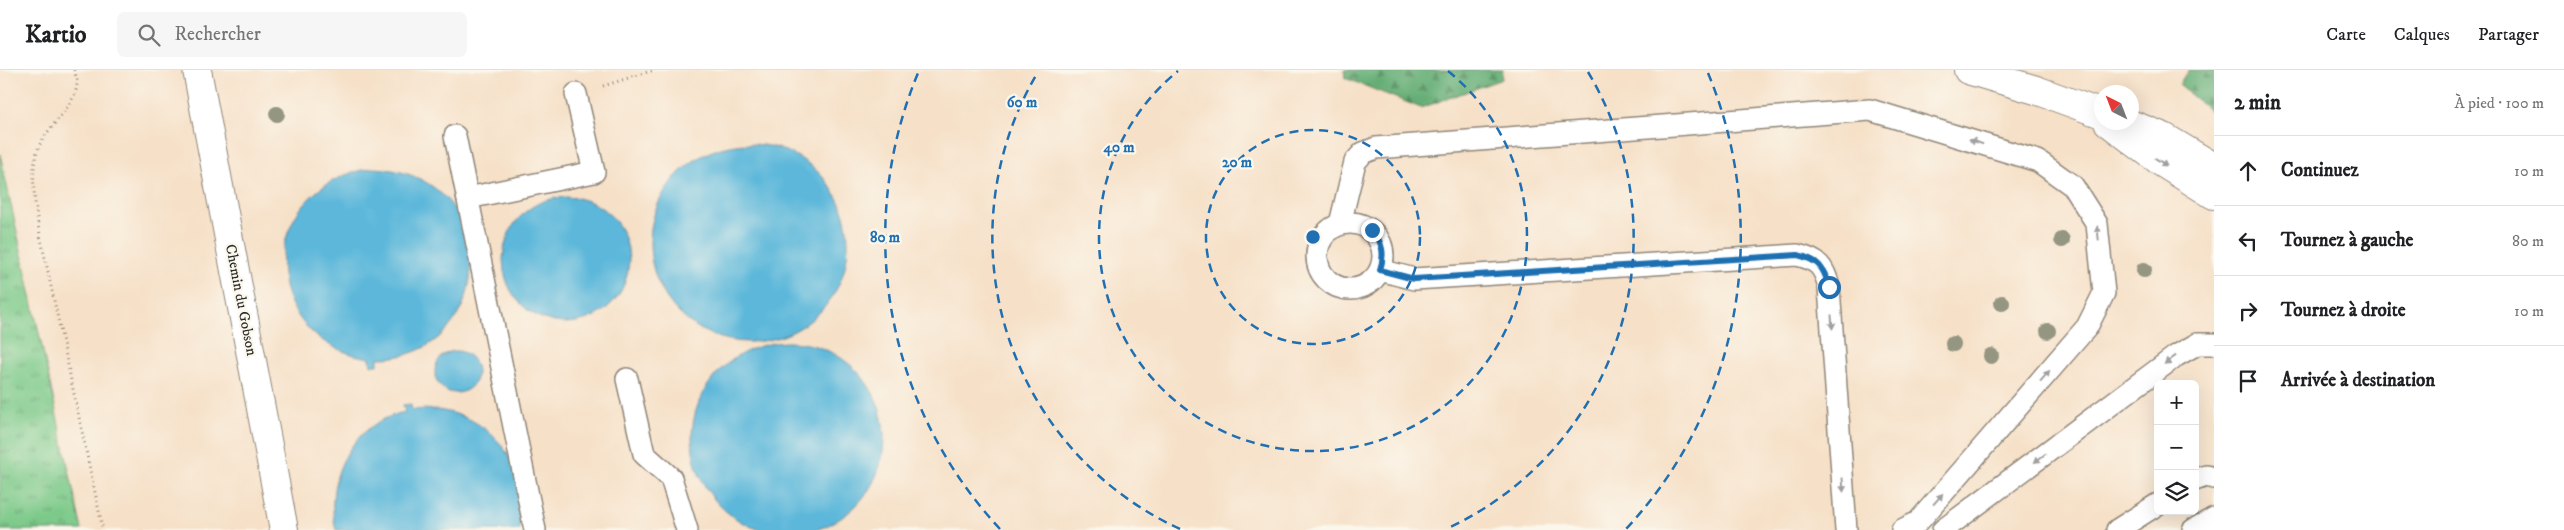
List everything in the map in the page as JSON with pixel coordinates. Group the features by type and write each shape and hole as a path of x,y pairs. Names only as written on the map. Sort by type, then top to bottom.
{"street":[{"name":"Chemin du Gobson","path":"197,70 284,530"},
{"path":"1968,70 2036,90 2094,114"},
{"path":"2139,127 2164,137 2214,167"},
{"path":"2119,130 2161,162 2214,196"}],"lane":[{"path":"468,198 594,172 576,94"},
{"path":"1340,224 1355,162 1363,153 1376,148 1870,110 2038,161 2073,186 2097,224 2104,293 2087,327 1918,522 1902,530"},
{"path":"455,136 535,530"},
{"path":"1340,224 1362,225 1379,239 1383,260 1380,270 1374,280 1355,290 1344,289 1324,278 1316,258 1318,247 1323,237 1340,224"},
{"path":"1380,270 1414,279 1788,256 1811,258 1825,270 1829,287 1846,530"},
{"path":"1943,530 2176,356 2197,344 2214,344"},
{"path":"627,379 644,454 671,478 687,530"},
{"path":"2199,479 2206,476 2214,478"},
{"path":"2117,530 2154,507"},
{"path":"2193,530 2214,518"}],"path":[{"path":"74,70 77,85 71,100 45,134 36,154 34,188 38,225 103,530"},
{"path":"576,94 654,70"}],"green space":[{"path":"1344,70 1503,70 1502,79 1421,108 1345,78"},
{"path":"2189,70 2214,70 2214,114 2179,85"},
{"path":"0,154 82,530 0,530"}],"water":[{"path":"739,144 759,144 787,151 812,166 826,180 841,205 848,233 848,253 841,281 826,306 812,320 787,335 778,338 759,342 739,342 711,335 686,320 672,306 657,281 654,272 650,253 650,233 657,205 672,180 686,166 711,151 720,148"},
{"path":"372,168 416,177 447,199 465,230 471,264 465,299 447,329 418,350 378,358 378,365 371,365 370,358 332,346 304,324 288,296 282,264 288,232 305,203 333,181"},
{"path":"566,197 590,202 610,216 624,236 629,260 624,284 610,304 590,318 566,323 542,318 522,304 508,284 503,260 508,236 522,216 542,202"},
{"path":"788,342 816,346 841,358 856,370 868,385 876,401 880,410 884,438 880,466 868,491 856,506 841,518 812,531 760,530 727,512 708,491 700,475 694,457 692,438 696,410 708,385 720,370 735,358 760,346"},
{"path":"460,351 468,354 474,360 477,372 474,384 468,390 452,393 444,390 438,384 435,368 438,360 444,354"},
{"path":"411,404 412,410 438,410 461,416 481,426 498,441 511,460 519,481 522,505 519,530 336,530 333,511 334,492 345,456 356,441 370,428 386,418 405,412 403,405"}],"route":[{"path":"1372,230 1379,239 1383,249 1383,260 1380,270 1414,279 1798,255 1811,258 1825,270 1829,287"}]}
